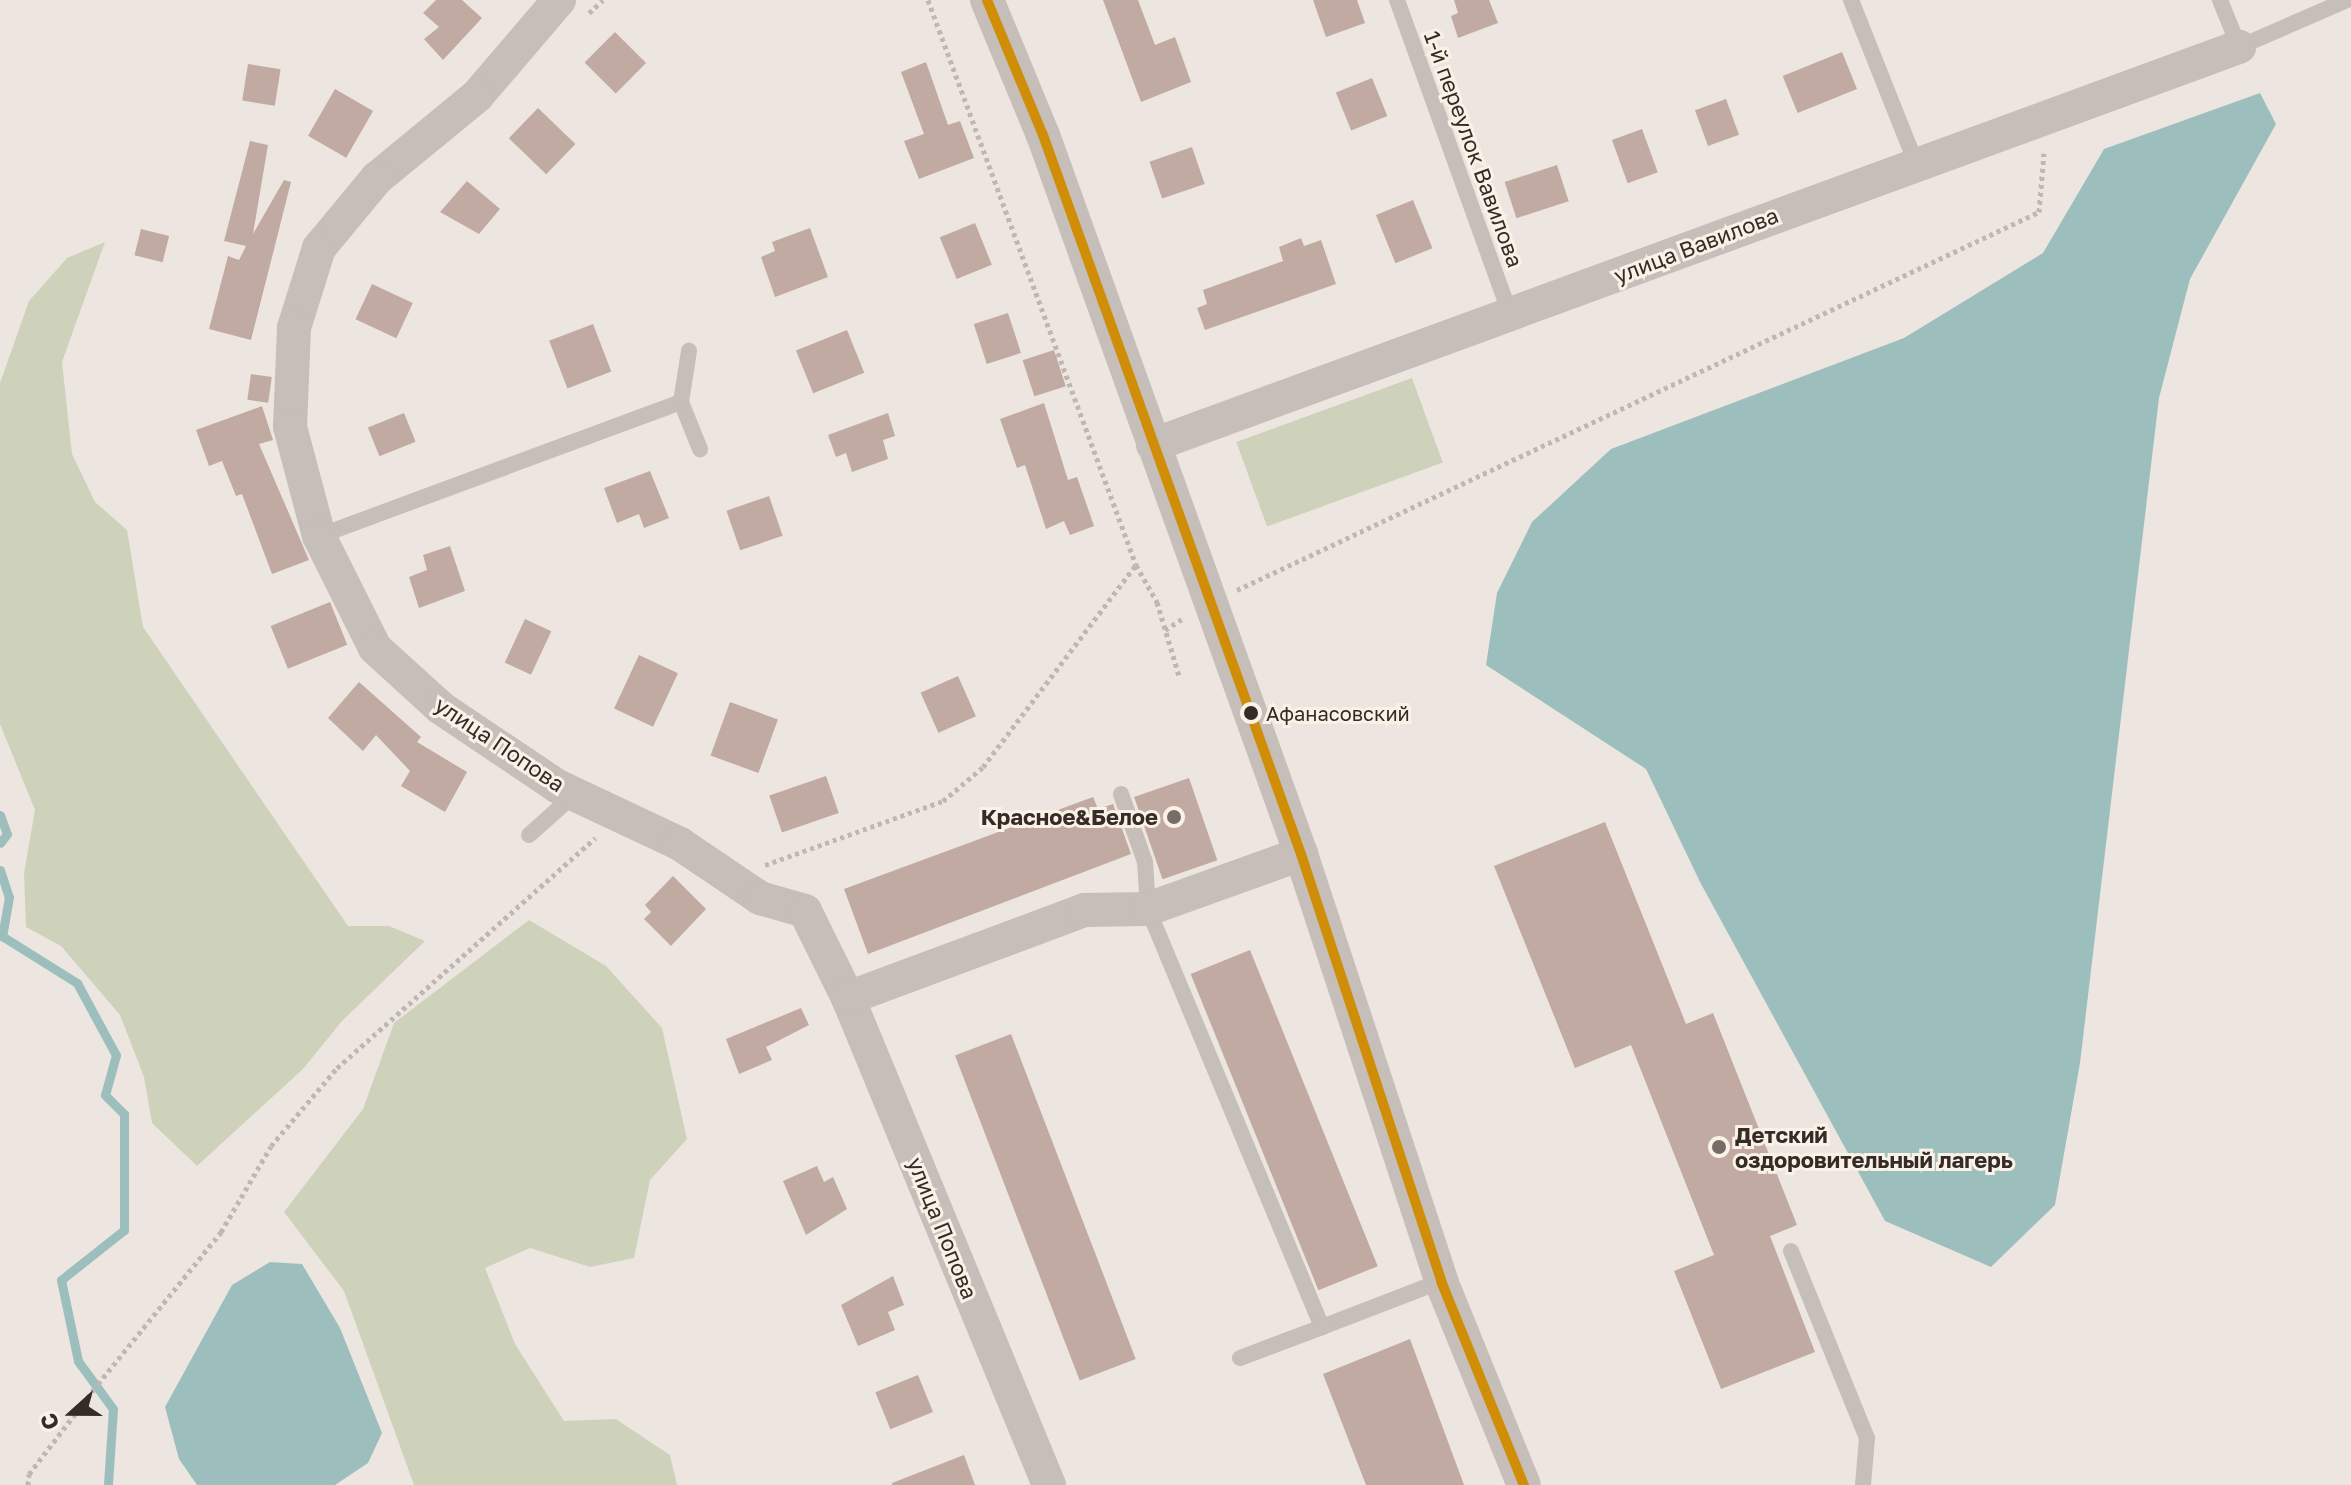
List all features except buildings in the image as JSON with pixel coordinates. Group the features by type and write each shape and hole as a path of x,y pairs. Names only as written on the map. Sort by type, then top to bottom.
{"street":[{"path":"987,0 1043,135 1301,854 1441,1281 1524,1485"},
{"name":"улица Попова","path":"570,10 477,96 377,178 319,248 294,328 290,427 319,536 375,648 441,708 576,793 680,844 760,898 805,911 848,998 1049,1485"},
{"name":"улица Вавилова","path":"1153,445 2239,47"},
{"path":"848,998 1084,910 1148,909 1301,854"}],"lane":[{"name":"1-й переулок Вавилова","path":"1397,0 1510,314"},
{"path":"1851,0 1916,163"},
{"path":"2220,0 2239,47 2347,0"},
{"path":"689,351 681,402 700,449"},
{"path":"319,536 681,402"},
{"path":"529,835 576,793"},
{"path":"1121,794 1145,862 1148,909 1322,1327"},
{"path":"1791,1251 1867,1438 1863,1485"},
{"path":"1240,1358 1441,1281"}],"path":[{"path":"570,10 603,0"},
{"path":"928,0 1136,565 1157,602 1179,676"},
{"path":"1209,603 2039,212 2047,116"},
{"path":"756,868 943,801 983,767 1136,565"},
{"path":"28,1485 29,1474 117,1359 221,1232 271,1146 337,1068 599,834 611,839"}],"green space":[{"path":"105,242 62,362 72,454 95,502 127,530 143,627 348,926 389,926 425,941 342,1021 303,1069 197,1166 152,1123 144,1077 120,1015 61,946 26,927 24,873 35,810 0,724 0,383 29,301 67,258"},
{"path":"1412,378 1443,463 1267,527 1236,442"},
{"path":"529,920 606,966 662,1028 687,1139 650,1180 634,1258 590,1267 530,1248 485,1268 515,1344 564,1421 616,1419 670,1455 677,1485 414,1485 344,1291 284,1212 363,1109 394,1023"}],"water":[{"path":"2260,93 2276,124 2190,279 2159,398 2080,1063 2055,1205 1991,1267 1885,1221 1700,882 1646,769 1486,665 1497,593 1532,522 1611,449 1904,338 2043,253 2104,149"},
{"path":"270,1262 302,1264 340,1328 382,1433 368,1463 335,1485 197,1485 179,1459 165,1407 232,1285"}],"waterway":[{"path":"0,815 7,834 0,843"},
{"path":"0,870 9,897 2,936 77,983 116,1055 105,1095 124,1114 124,1230 61,1280 78,1361 113,1409 108,1485"}],"transit line":[{"path":"987,0 1043,135 1301,854 1441,1281 1524,1485"}],"place":[{"name":"Афанасовский","path":"1251,713"},
{"name":"Красное&Белое","path":"1174,817"},
{"name":"Детский оздоровительный лагерь","path":"1719,1147"}]}
